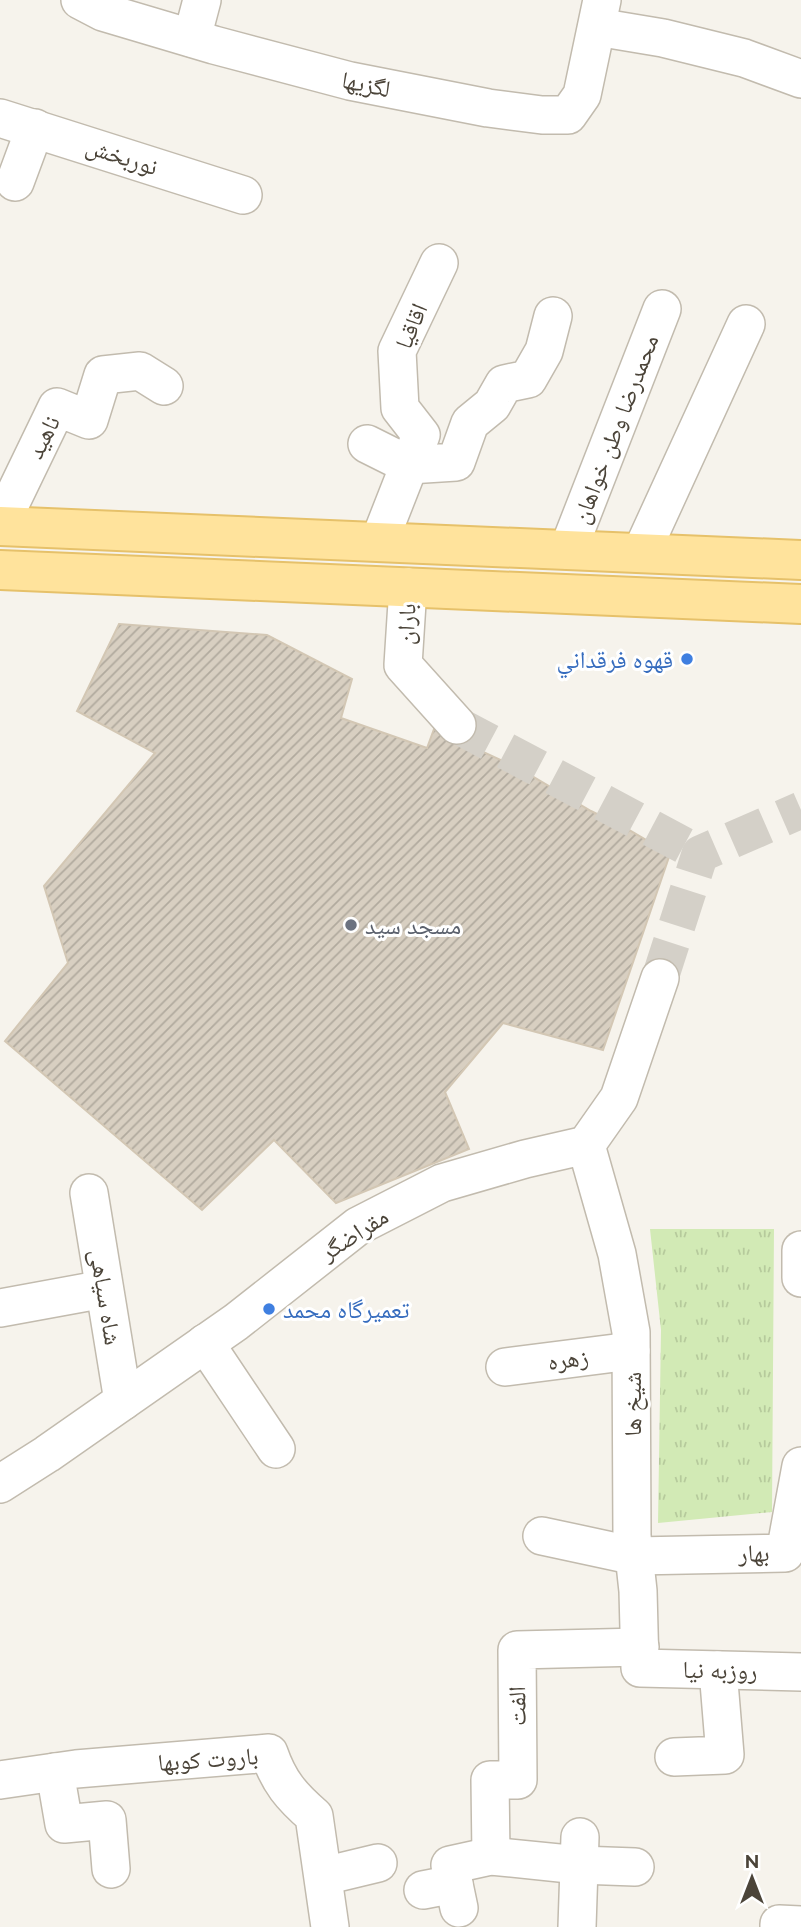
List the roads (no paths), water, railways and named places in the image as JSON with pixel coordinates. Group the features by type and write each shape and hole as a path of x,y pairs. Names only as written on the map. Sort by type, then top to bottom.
{"main road":[{"path":"0,525 801,561"},
{"path":"718,557 718,600"},
{"path":"0,570 801,604"}],"street":[{"path":"192,38 202,0"},
{"name":"لگزیها","path":"83,1 103,12 350,81 488,108 542,114 569,114 582,94 600,13 663,38 744,58 801,79"},
{"name":"نوربخش","path":"0,118 243,195"},
{"path":"15,183 35,128"},
{"name":"اقاقیا","path":"379,542 421,435 400,408 397,351 439,263"},
{"name":"محمدرضا وطن خواهان","path":"568,550 662,309"},
{"path":"367,444 409,466 456,462 470,422 492,405 504,384 528,379 544,351 553,316"},
{"path":"641,553 746,324"},
{"name":"ناهید","path":"0,525 57,407 89,421 103,375 140,372 164,386"},
{"name":"باران","path":"408,587 403,665 457,725"},
{"path":"586,1145 619,1098 660,978"},
{"name":"مقراضگر","path":"0,1485 236,1322 358,1226 442,1183 586,1145"},
{"name":"شیخ ها","path":"586,1145 617,1254 631,1332 632,1536 639,1591 640,1658"},
{"name":"شاه سیاهی","path":"89,1193 122,1401"},
{"path":"801,1250 801,1278"},
{"path":"0,1308 104,1289"},
{"path":"205,1343 276,1449"},
{"name":"زهره","path":"505,1367 631,1351"},
{"name":"بهار","path":"635,1556 785,1553 801,1466"},
{"path":"542,1536 635,1556"},
{"name":"الفت","path":"491,1856 490,1780 518,1780 517,1650 640,1658"},
{"name":"روزبه نیا","path":"640,1658 718,1670 801,1672"},
{"path":"674,1757 725,1755 718,1670"},
{"name":"باروت کوبها","path":"0,1780 55,1772 270,1753 275,1771 291,1796 314,1816 330,1927"},
{"path":"55,1772 64,1824 107,1820 111,1869"},
{"path":"577,1927 580,1851"},
{"path":"446,1894 450,1865 491,1856 580,1851 635,1867"},
{"path":"324,1876 378,1863"},
{"path":"779,1927 779,1924 801,1925"}],"tunnel":[{"path":"457,725 700,854"},
{"path":"660,978 700,854 801,810"}],"place":[{"name":"قهوه فرقداني","path":"687,659"},
{"name":"مسجد سید","path":"351,925"},
{"name":"تعمیرگاه محمد","path":"269,1309"}]}
